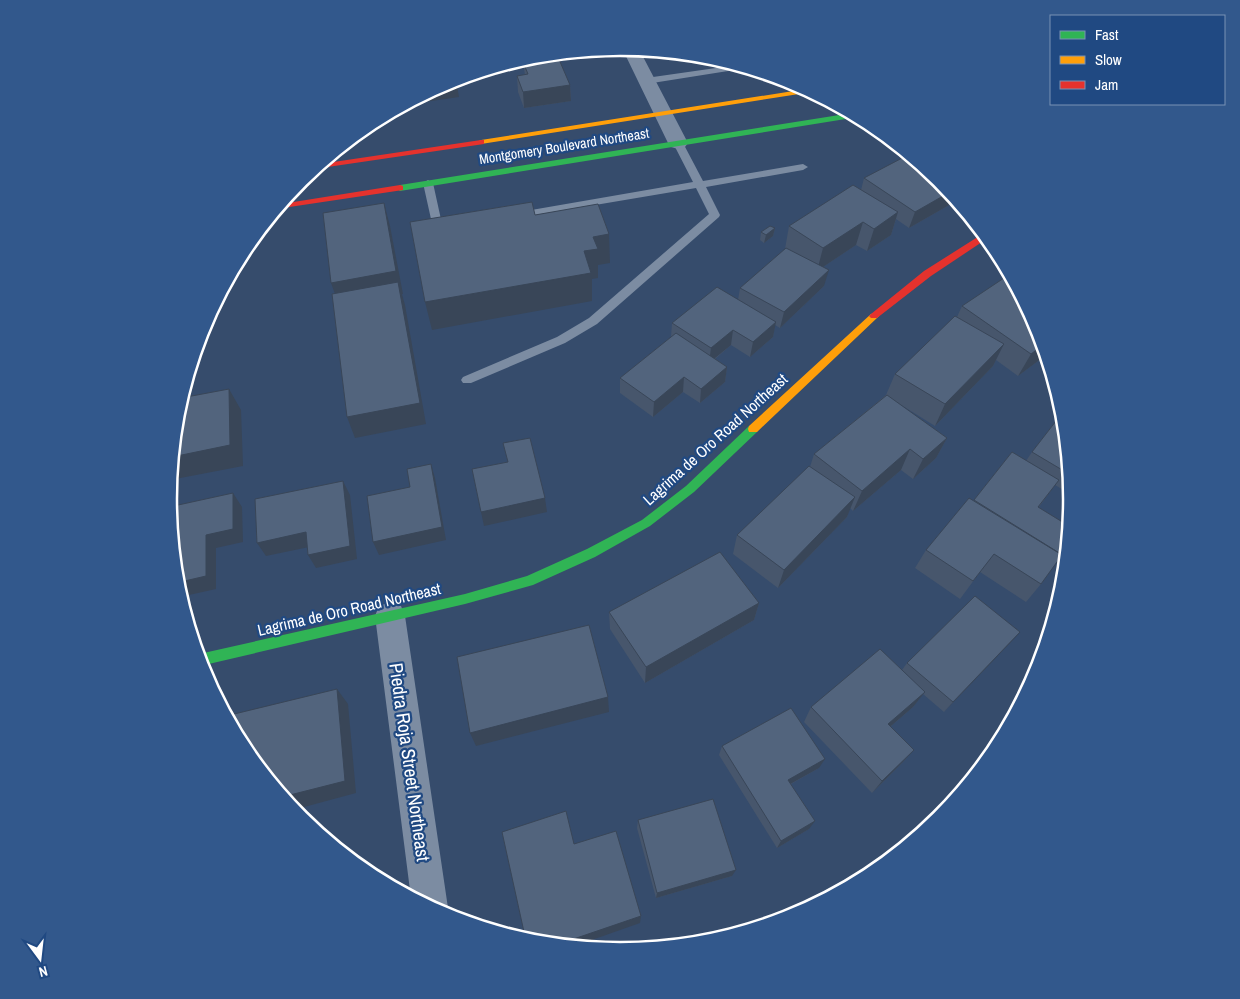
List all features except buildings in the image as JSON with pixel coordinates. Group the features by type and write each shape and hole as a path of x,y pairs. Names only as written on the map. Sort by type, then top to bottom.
{"main road":[{"name":"Montgomery Boulevard Northeast","path":"329,165 796,93"},
{"name":"Montgomery Boulevard Northeast","path":"288,206 844,117"},
{"name":"Lagrima de Oro Road Northeast","path":"206,658 465,599 529,581 591,553 646,523 690,488 906,288 943,261 979,240"}],"street":[{"path":"634,56 678,144"},
{"name":"Piedra Roja Street Northeast","path":"390,616 429,899"}],"lane":[{"path":"646,81 727,69"},
{"path":"467,380 562,340 593,320 715,215 678,144"},
{"path":"506,217 803,167"},
{"path":"428,183 438,228 458,225"}],"traffic: fast":[{"path":"400,188 844,117"},
{"path":"206,658 465,599 529,581 591,553 646,523 690,489 753,429"}],"traffic: slow":[{"path":"481,142 796,93"},
{"path":"753,429 874,316"}],"traffic: jam":[{"path":"329,165 481,142"},
{"path":"289,205 400,188"},
{"path":"874,316 928,273 979,240"}]}
